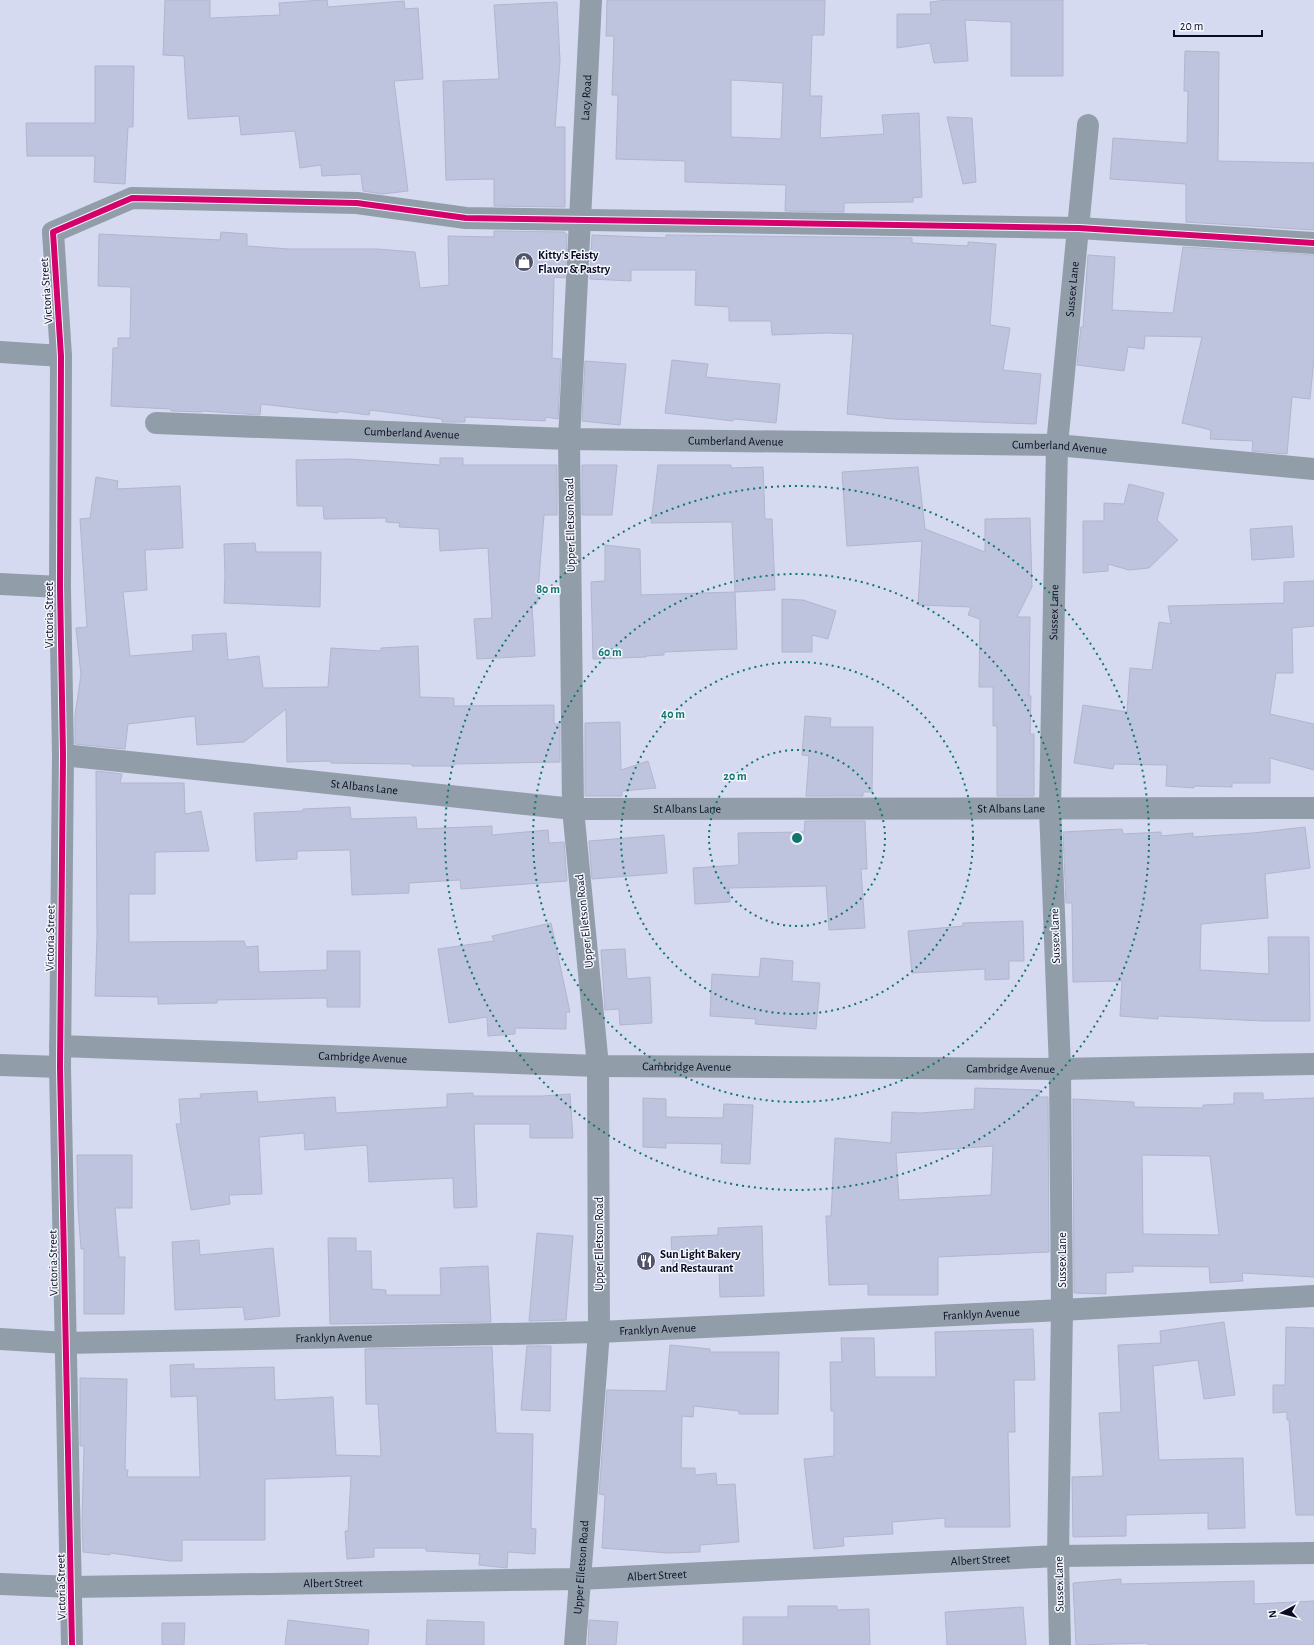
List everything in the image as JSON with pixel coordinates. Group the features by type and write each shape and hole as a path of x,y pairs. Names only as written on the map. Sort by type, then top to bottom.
{"street":[{"name":"Lacy Road","path":"582,195 591,0"},
{"name":"Sussex Lane","path":"1060,1645 1058,1556 1062,1310 1060,1069 1050,809 1057,445 1088,125"},
{"name":"Upper Elletson Road","path":"575,1645 599,1332 598,1066 573,809 569,439 582,195"},
{"name":"Victoria Street","path":"72,1645 72,1587 60,1067 63,755 60,587 61,356 53,232 132,198 357,203 466,218 581,220"},
{"path":"581,220 1078,228 1314,244"},
{"path":"0,352 61,356"},
{"name":"Cumberland Avenue","path":"156,423 569,439 1057,445 1314,469"},
{"path":"0,584 60,587"},
{"name":"St Albans Lane","path":"63,755 573,809 1314,808"},
{"name":"Cambridge Avenue","path":"60,1046 598,1066 1060,1069 1314,1064"},
{"path":"0,1065 60,1067"},
{"name":"Franklyn Avenue","path":"0,1339 66,1343 599,1332 1062,1310 1314,1296"},
{"name":"Albert Street","path":"0,1584 72,1587 579,1579 1058,1556 1314,1553"}],"building":[{"path":"165,0 210,0 210,18 280,15 279,3 322,0 327,0 328,7 404,1 405,9 418,8 423,79 394,81 408,191 382,194 363,191 361,174 322,176 321,165 300,168 295,131 241,135 239,116 188,119 184,56 163,55"},
{"path":"607,0 825,0 824,35 812,35 810,96 822,96 820,138 884,134 882,115 919,113 922,197 913,198 913,202 844,203 844,212 785,211 786,185 685,182 685,161 616,159 618,95 612,95 614,36 606,36","holes":["731,80 783,83 781,139 731,137"]},
{"path":"947,0 1063,0 1063,76 1011,76 1011,22 965,20 968,61 934,63 930,43 897,48 897,14 931,14 930,2"},
{"path":"557,2 560,61 555,127 565,127 565,207 494,206 494,179 446,180 443,81 499,79 494,5"},
{"path":"1185,51 1219,52 1218,161 1314,163 1314,230 1186,222 1186,184 1110,179 1113,138 1187,143 1188,91 1184,91"},
{"path":"95,66 134,66 133,127 128,127 125,184 94,182 95,156 27,156 26,123 95,123"},
{"path":"947,117 972,118 976,182 963,184"},
{"path":"494,231 565,232 565,234 567,234 565,278 554,277 552,358 561,359 558,419 546,417 545,421 465,417 465,422 442,422 442,419 370,410 369,415 261,404 260,415 202,411 171,411 171,409 111,406 113,348 118,348 118,338 130,338 131,287 98,286 99,234 220,240 221,232 247,234 247,246 289,249 377,249 415,252 420,288 449,285 448,236 494,237"},
{"path":"592,235 666,238 666,235 912,238 912,243 968,246 968,242 996,244 990,325 1010,328 1003,370 1041,374 1036,424 892,419 847,414 853,334 826,333 772,335 771,321 729,321 729,307 695,305 696,270 631,270 631,281 590,279"},
{"path":"1183,247 1314,255 1314,358 1310,399 1292,397 1287,454 1252,451 1253,441 1210,439 1211,430 1182,423 1202,337 1145,336 1144,349 1128,347 1124,371 1077,365 1081,327 1083,327 1088,255 1115,257 1112,310 1173,313"},
{"path":"672,360 708,364 706,377 780,384 776,423 734,419 733,421 665,413"},
{"path":"585,361 626,364 620,425 582,421"},
{"path":"440,458 463,458 463,465 557,465 557,515 544,515 537,604 532,605 535,656 477,659 474,619 492,618 488,548 440,551 439,529 399,527 400,523 386,522 386,518 324,519 323,506 297,506 296,460 349,459 440,465"},
{"path":"582,465 617,465 612,515 582,515"},
{"path":"658,465 731,465 731,468 763,467 765,519 772,519 775,590 735,592 732,522 651,523"},
{"path":"918,467 925,529 985,552 985,519 1030,518 1032,587 1017,617 1030,617 1029,696 1031,696 1030,734 1034,734 1034,796 997,796 997,726 993,726 993,687 979,687 980,619 968,615 971,607 918,605 922,541 847,546 842,472"},
{"path":"96,477 118,481 117,489 180,486 183,548 145,550 147,590 123,592 130,656 193,651 192,635 226,633 228,660 259,656 263,688 328,687 331,648 381,651 381,648 418,646 420,697 454,698 454,706 554,705 554,724 560,724 560,762 412,766 412,764 331,763 331,761 287,762 286,709 244,742 197,745 195,716 128,724 125,749 75,744 75,715 81,675 76,628 87,627 80,519 90,518"},
{"path":"1129,484 1164,493 1157,520 1178,540 1149,568 1129,570 1108,564 1108,571 1083,573 1083,521 1104,521 1104,503 1124,504"},
{"path":"1292,526 1294,557 1252,560 1250,529"},
{"path":"255,543 256,552 321,552 320,607 224,603 224,544"},
{"path":"605,545 640,549 641,595 735,592 737,649 664,652 664,655 646,657 593,659 591,582 605,581"},
{"path":"1314,581 1314,626 1292,628 1293,673 1276,673 1270,714 1314,724 1314,770 1270,758 1270,783 1232,783 1232,787 1194,786 1194,788 1166,786 1167,765 1114,764 1113,769 1074,763 1083,705 1127,712 1130,668 1152,670 1159,622 1171,624 1168,606 1284,603 1284,582"},
{"path":"782,599 803,600 836,611 828,639 812,635 812,652 782,652"},
{"path":"805,716 831,718 830,727 873,727 872,792 863,792 863,796 806,796 809,756 802,755"},
{"path":"620,722 621,770 648,761 656,788 622,791 622,796 585,796 585,723"},
{"path":"96,771 122,774 120,783 184,783 185,814 201,811 209,851 155,852 155,894 129,894 129,942 244,941 246,947 258,946 259,972 327,970 327,951 360,951 360,1007 327,1007 327,998 217,1000 217,1003 158,1004 158,997 95,996 97,936"},
{"path":"350,807 351,819 416,817 417,829 492,826 492,835 548,830 549,843 564,842 567,881 461,889 460,880 409,883 409,893 352,895 350,850 297,851 297,859 256,861 254,813"},
{"path":"805,821 865,821 867,869 861,869 865,928 829,930 826,886 729,888 730,902 695,904 693,868 739,865 738,833 804,832"},
{"path":"1305,827 1310,868 1265,874 1268,918 1201,924 1200,970 1269,974 1268,937 1309,937 1310,1021 1262,1021 1158,1016 1158,1019 1120,1016 1122,981 1073,982 1072,903 1066,903 1063,832 1122,829 1123,834 1161,832 1161,836 1193,833 1193,837 1253,833"},
{"path":"664,835 667,873 592,879 589,841"},
{"path":"1023,921 1024,961 1009,961 1009,979 985,980 985,969 912,973 908,931 963,926 963,923"},
{"path":"551,923 570,1012 566,1012 566,1029 515,1028 515,1034 488,1036 487,1017 449,1023 438,949 494,941 492,936"},
{"path":"625,949 627,979 650,977 652,1023 620,1025 619,1009 605,1010 601,950"},
{"path":"761,958 793,961 792,981 820,983 816,1029 755,1024 756,1019 710,1016 712,974 759,977"},
{"path":"975,1088 1040,1090 1039,1097 1048,1097 1049,1252 938,1257 938,1295 868,1295 868,1284 829,1285 826,1216 831,1216 835,1138 891,1143 892,1112 920,1113 974,1109","holes":["993,1146 991,1195 899,1200 896,1153"]},
{"path":"257,1091 258,1102 335,1097 336,1113 447,1107 447,1094 473,1093 473,1096 542,1096 570,1094 573,1138 530,1138 530,1124 474,1124 477,1207 454,1208 453,1178 369,1182 367,1145 305,1150 304,1133 259,1137 262,1194 229,1195 230,1204 191,1210 176,1124 181,1124 179,1099 201,1098 200,1094"},
{"path":"1234,1093 1263,1093 1263,1100 1314,1098 1314,1277 1242,1273 1243,1281 1210,1283 1209,1267 1133,1266 1133,1272 1106,1273 1106,1294 1074,1293 1073,1099 1134,1102 1134,1107 1203,1108 1203,1105 1234,1104","holes":["1142,1155 1210,1156 1219,1235 1143,1234"]},
{"path":"643,1098 666,1099 666,1117 723,1118 724,1104 753,1105 750,1164 721,1163 722,1144 666,1143 666,1148 643,1147"},
{"path":"77,1155 132,1155 132,1208 115,1208 119,1257 125,1257 124,1314 84,1314 84,1249 81,1249 78,1208"},
{"path":"762,1226 764,1296 720,1297 719,1266 673,1269 671,1237 718,1235 718,1228"},
{"path":"537,1233 573,1236 566,1320 529,1321"},
{"path":"328,1238 356,1238 356,1251 371,1251 372,1289 386,1290 386,1295 441,1295 440,1268 488,1266 491,1322 330,1324"},
{"path":"199,1240 200,1255 273,1248 280,1316 245,1320 243,1307 175,1310 172,1242"},
{"path":"1224,1322 1235,1395 1204,1399 1198,1360 1153,1366 1159,1460 1243,1458 1245,1528 1208,1529 1208,1513 1126,1515 1126,1536 1073,1537 1072,1477 1103,1476 1099,1413 1121,1412 1118,1345 1161,1343 1160,1331"},
{"path":"1286,1327 1314,1328 1314,1515 1296,1515 1289,1420 1287,1420 1287,1412 1273,1413 1273,1385 1285,1385"},
{"path":"1033,1329 1035,1380 1014,1380 1015,1432 1008,1432 1010,1527 945,1527 945,1518 892,1522 893,1534 843,1537 844,1546 814,1549 804,1459 834,1456 834,1411 831,1411 830,1362 842,1362 841,1338 874,1338 875,1377 936,1377 935,1332"},
{"path":"670,1345 710,1349 710,1352 779,1352 778,1414 739,1414 739,1411 694,1406 693,1417 682,1416 681,1468 695,1468 695,1475 716,1473 717,1485 735,1484 739,1542 700,1545 700,1552 668,1553 602,1548 605,1495 599,1494 607,1390 666,1391"},
{"path":"527,1346 551,1346 550,1411 521,1410"},
{"path":"492,1347 496,1433 533,1434 531,1528 536,1529 535,1554 508,1552 507,1568 479,1565 480,1554 426,1551 426,1548 374,1548 374,1557 347,1559 345,1531 348,1531 351,1476 265,1479 265,1540 182,1540 182,1561 170,1561 110,1553 110,1555 83,1552 82,1520 84,1446 80,1446 80,1378 127,1379 125,1470 128,1470 127,1477 200,1477 197,1396 171,1397 170,1365 194,1364 194,1369 274,1367 275,1400 333,1397 336,1455 381,1456 378,1404 366,1404 365,1349"},
{"path":"1121,1579 1121,1584 1254,1581 1254,1604 1314,1601 1314,1645 1148,1645 1148,1643 1076,1645 1073,1583"},
{"path":"788,1606 837,1606 837,1610 869,1609 870,1645 743,1645 743,1617 788,1617"},
{"path":"1023,1607 1026,1645 947,1645 945,1612"},
{"path":"288,1620 369,1630 368,1645 285,1645"},
{"path":"427,1620 484,1622 484,1645 426,1645"},
{"path":"589,1620 618,1622 616,1645 588,1645"},
{"path":"162,1623 185,1623 184,1645 162,1645"}],"cycle path":[{"path":"72,1645 60,1067 63,755 60,587 61,356 53,232 132,198 357,203 466,218 1079,228 1314,243"}],"place":[{"name":"Kitty's Feisty Flavor & Pastry","path":"524,262"},
{"name":"Sun Light Bakery and Restaurant","path":"646,1261"}]}
